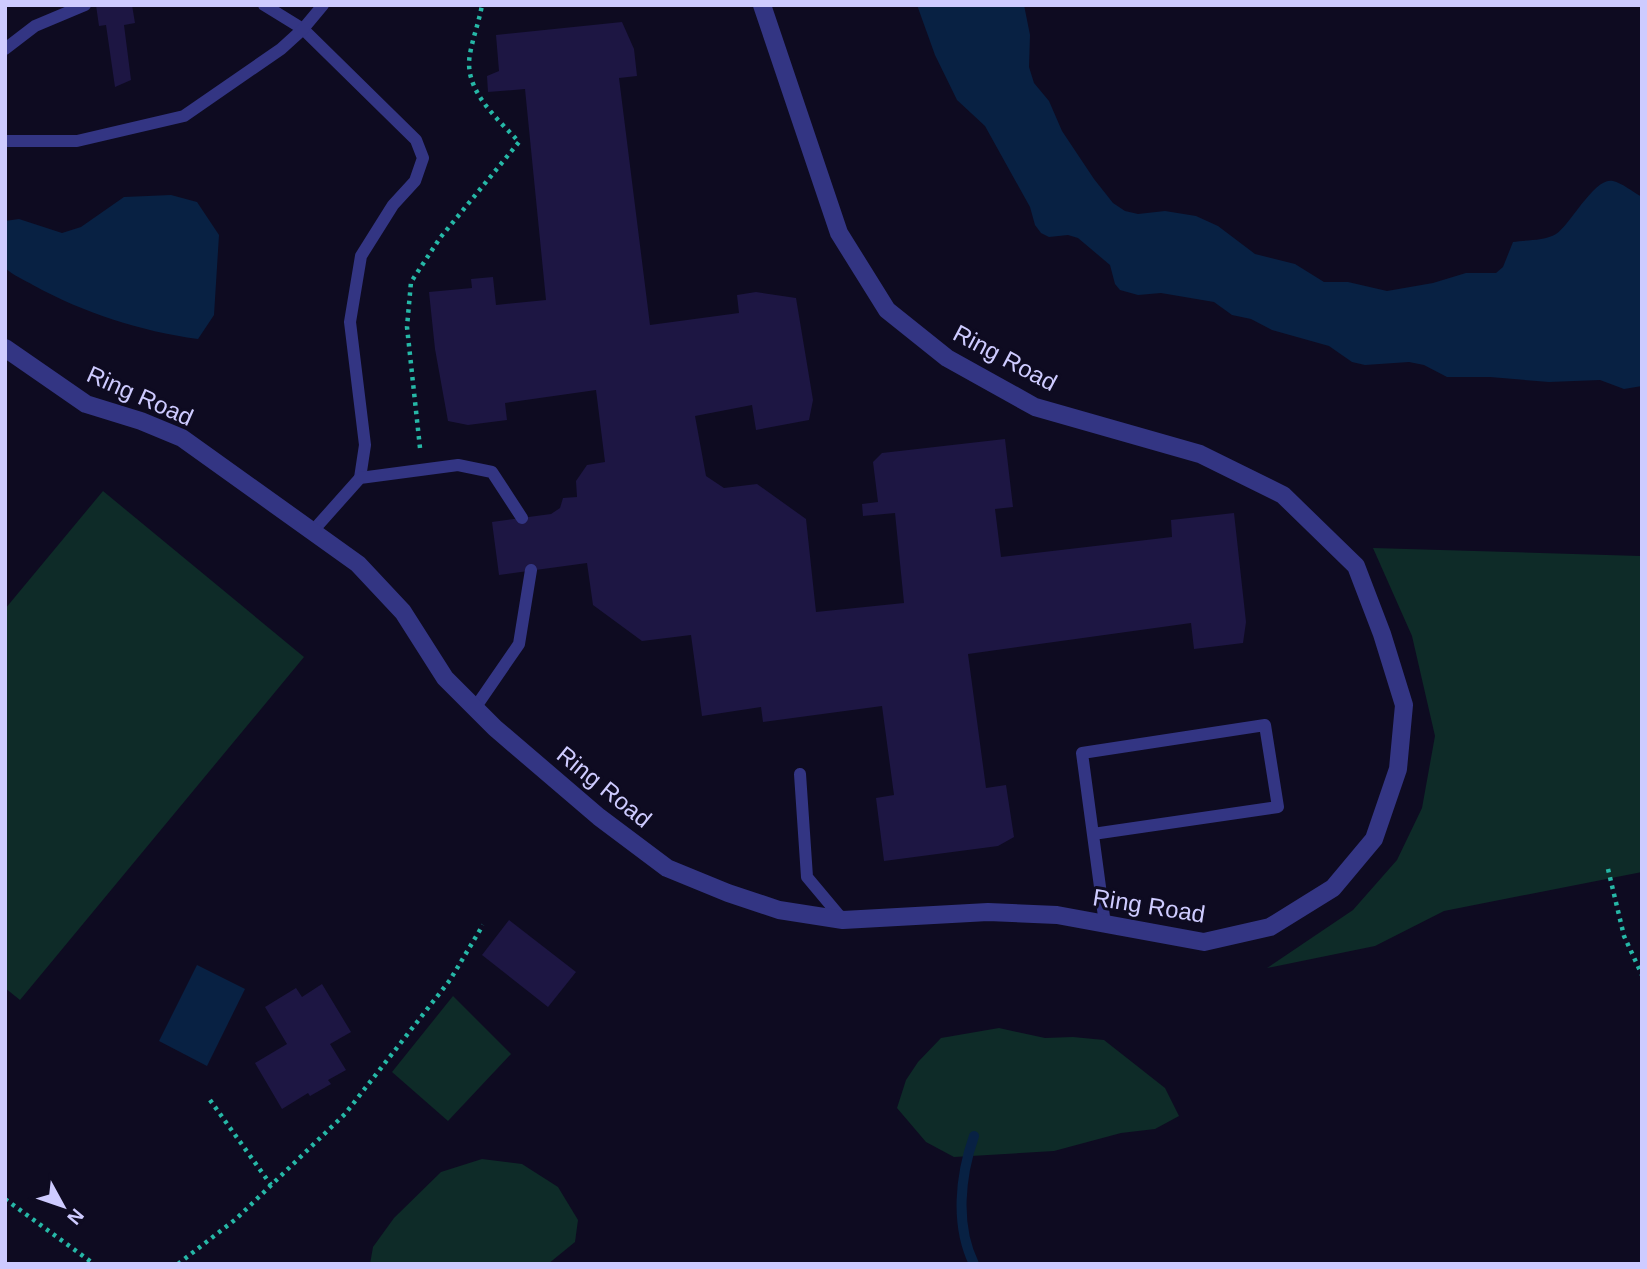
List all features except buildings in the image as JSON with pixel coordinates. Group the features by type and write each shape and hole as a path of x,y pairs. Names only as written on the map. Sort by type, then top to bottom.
{"street":[{"name":"Ring Road","path":"5,348 86,404 141,421 181,438 358,565 403,612 445,678 475,708 599,817 667,868 779,910 843,920 988,912 1057,915 1204,943 1270,928 1333,888 1374,839 1398,768 1404,705 1382,634 1356,566 1283,495 1200,454 1035,407 947,358 887,310 839,233 762,5"}],"lane":[{"path":"5,49 35,26 85,5"},
{"path":"264,5 303,29 416,140 423,158 415,181 393,205 361,256 349,322 365,445 360,478 311,533"},
{"path":"5,141 77,141 184,116 281,49 303,29 323,5"},
{"path":"360,478 458,465 492,472 522,518"},
{"path":"475,708 519,644 531,570"},
{"path":"1093,834 1278,807 1265,725 1082,753 1105,925"},
{"path":"800,774 807,877 843,920"}],"path":[{"path":"422,470 407,327 411,282 440,238 519,142 480,98 471,80 470,55 482,5"},
{"path":"1608,869 1624,936 1642,975"},
{"path":"178,1264 236,1219 345,1114 450,980 483,925"},
{"path":"209,1100 271,1185"},
{"path":"5,1199 94,1264"}],"green space":[{"path":"103,491 304,657 20,1000 5,988 5,609"},
{"path":"1373,548 1640,556 1642,872 1444,911 1375,946 1267,968 1353,910 1397,860 1422,808 1435,736 1412,636"},
{"path":"453,996 511,1054 448,1121 392,1072"},
{"path":"999,1028 1045,1038 1104,1040 1165,1088 1179,1116 1155,1129 1121,1133 1054,1151 954,1157 926,1142 897,1108 906,1080 918,1062 941,1038"},
{"path":"482,1159 522,1164 558,1187 578,1220 575,1242 548,1264 370,1264 373,1247 394,1218 441,1172"}],"water":[{"path":"917,5 1024,5 1030,35 1029,67 1034,83 1049,101 1062,131 1113,203 1125,211 1138,214 1165,211 1196,216 1218,226 1255,254 1295,264 1324,282 1348,282 1387,291 1433,283 1466,273 1496,273 1503,267 1513,242 1541,239 1556,234 1599,186 1606,181 1620,184 1642,197 1642,386 1624,389 1600,380 1549,382 1490,377 1447,377 1424,365 1409,362 1365,365 1352,362 1329,346 1272,330 1251,319 1232,315 1214,302 1161,293 1138,295 1120,290 1115,284 1110,265 1078,238 1068,235 1049,237 1041,233 1035,225 1030,207 985,126 957,100 935,55"},
{"path":"171,195 197,202 219,235 214,315 198,339 134,326 92,312 52,295 5,268 5,221 19,219 62,233 81,227 124,197"},
{"path":"197,965 245,989 207,1066 159,1041"}],"waterway":[{"path":"974,1136 965,1167 962,1217 968,1249 974,1264"}]}
